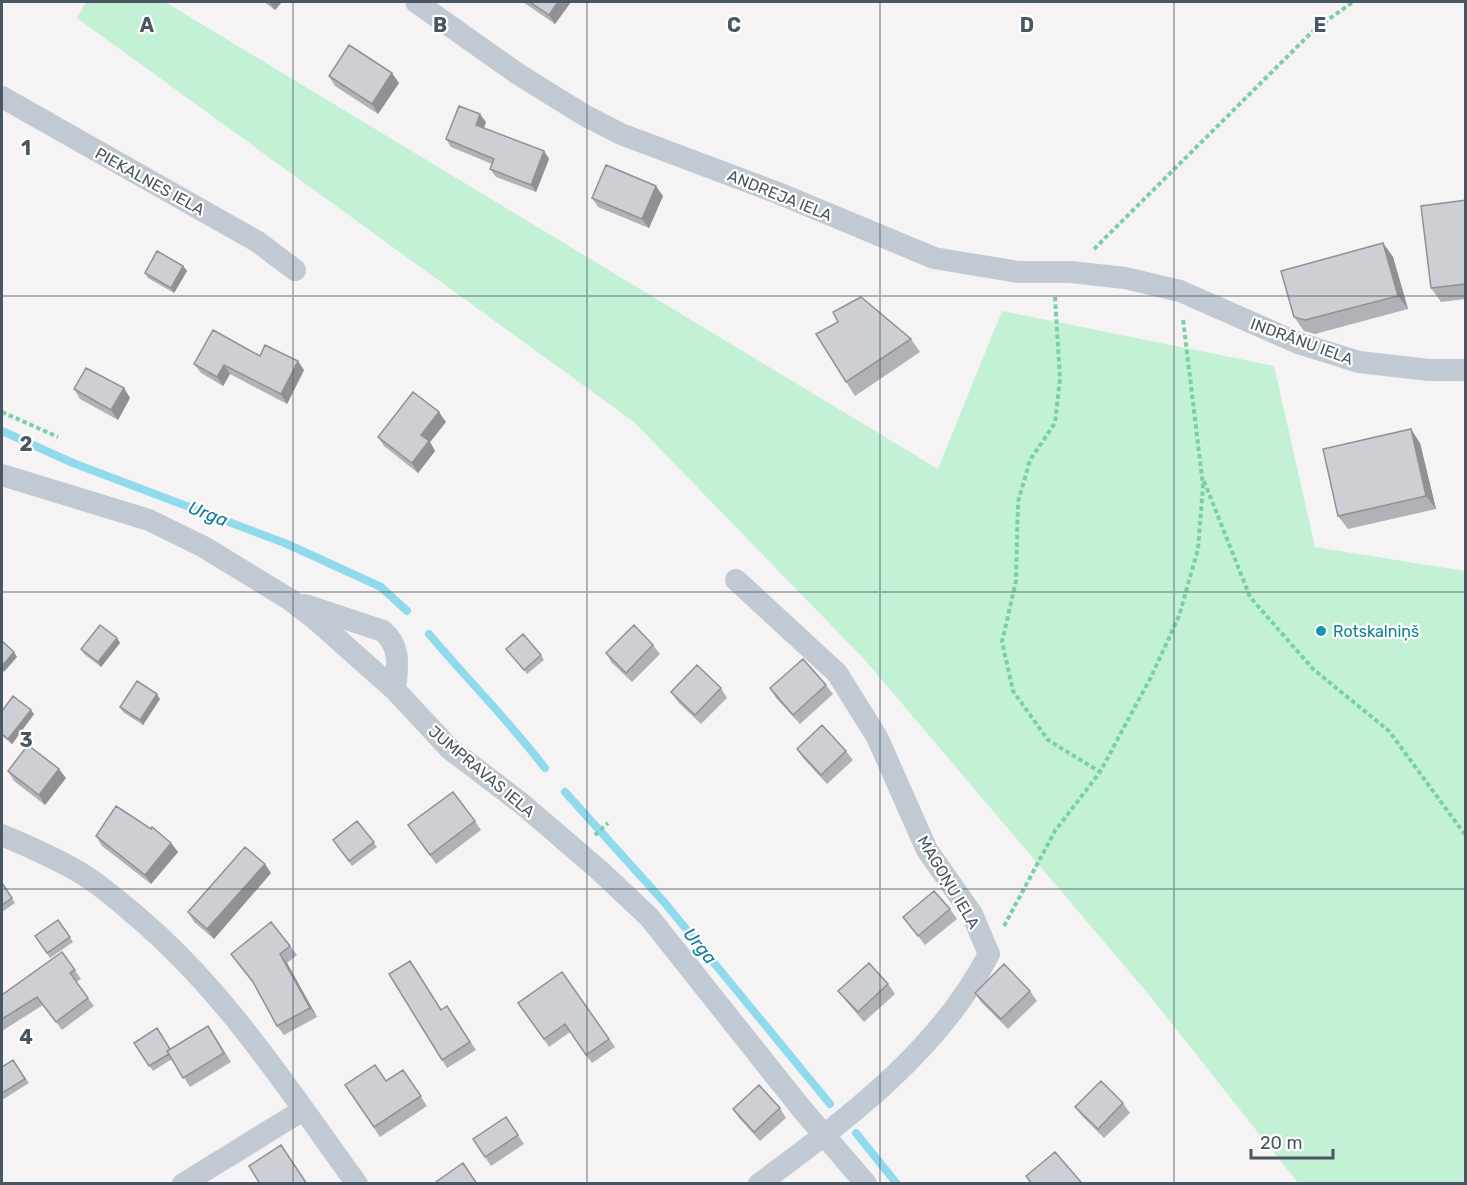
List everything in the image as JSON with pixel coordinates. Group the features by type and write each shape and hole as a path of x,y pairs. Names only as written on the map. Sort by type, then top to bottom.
{"street":[{"name":"ANDREJA IELA","path":"416,2 518,74 584,115 621,134 778,193 934,258 1018,272 1071,272 1125,278 1180,291"},
{"name":"PIEKALNES IELA","path":"2,97 258,242 295,270"},
{"name":"INDRĀNU IELA","path":"1180,291 1298,343 1359,362 1428,370 1466,370"},
{"name":"JUMPRAVAS IELA","path":"2,475 149,520 204,547 289,599 394,690 450,749 521,803 598,869 649,917 801,1108 866,1184"},
{"name":"MAGOŅU IELA","path":"736,580 837,674 877,737 927,850 972,914 989,954"},
{"path":"289,599 382,631 391,638 396,646 398,659 394,690"},
{"path":"2,835 73,868 112,895 154,931 204,981 258,1047 357,1184"},
{"path":"759,1184 825,1134 925,1045 973,986 989,954"},
{"path":"183,1184 303,1110"}],"path":[{"path":"1100,772 1048,740 1013,691 1002,642 1016,581 1018,502 1030,460 1055,423 1060,379 1055,297 1071,272 1315,29 1353,2"},
{"path":"989,954 1055,831 1100,772 1151,677 1179,616 1198,549 1201,474 1180,291"},
{"path":"2,412 58,437"},
{"path":"1201,474 1250,597 1313,669 1389,731 1466,836"},
{"path":"588,841 608,823"}],"green space":[{"path":"86,2 165,2 938,469 1002,311 1274,366 1315,547 1465,571 1465,1183 1298,1183 1150,996 865,660 634,422 77,18"}],"building":[{"path":"530,2 558,2 549,15"},
{"path":"349,45 392,73 372,104 329,76"},
{"path":"459,106 480,114 476,125 544,151 531,185 490,169 494,159 446,139"},
{"path":"606,165 656,186 642,219 592,198"},
{"path":"1466,200 1466,284 1431,288 1421,206"},
{"path":"1383,243 1398,296 1305,320 1294,317 1281,271"},
{"path":"157,251 183,266 171,288 145,273"},
{"path":"861,297 911,339 846,382 816,334 838,322 833,312"},
{"path":"213,330 260,356 265,345 298,361 281,394 224,365 217,377 194,364"},
{"path":"86,368 124,388 111,410 74,389"},
{"path":"413,392 439,412 421,435 429,441 412,463 378,437"},
{"path":"1411,429 1426,496 1338,516 1323,449"},
{"path":"100,625 117,638 98,662 81,649"},
{"path":"634,625 653,645 626,673 606,653"},
{"path":"523,634 541,655 524,670 506,649"},
{"path":"2,641 14,652 2,666"},
{"path":"803,659 826,685 793,715 770,688"},
{"path":"697,665 721,688 695,715 671,692"},
{"path":"137,681 157,694 140,720 120,707"},
{"path":"13,696 31,710 8,739 2,734 2,711"},
{"path":"822,725 846,751 821,775 797,749"},
{"path":"28,745 59,769 39,795 8,771"},
{"path":"453,792 475,821 430,855 408,825"},
{"path":"116,806 151,829 152,827 171,843 145,875 96,836"},
{"path":"357,821 374,842 349,861 333,840"},
{"path":"245,847 265,864 207,929 188,912"},
{"path":"2,883 12,898 2,905"},
{"path":"934,891 950,909 918,936 903,917"},
{"path":"58,920 70,937 47,953 35,936"},
{"path":"271,922 290,946 280,954 310,1008 277,1026 253,982 231,954"},
{"path":"62,952 75,970 70,973 88,998 56,1022 37,997 2,1019 2,995"},
{"path":"410,961 441,1010 447,1006 470,1042 442,1060 389,974"},
{"path":"869,963 888,984 858,1012 838,991"},
{"path":"1004,964 1030,991 1001,1019 975,993"},
{"path":"562,972 609,1039 586,1055 565,1024 544,1039 518,1003"},
{"path":"208,1026 224,1053 183,1078 167,1051"},
{"path":"157,1028 170,1049 167,1051 169,1054 149,1066 134,1043"},
{"path":"13,1060 25,1079 2,1093 2,1067"},
{"path":"375,1065 386,1081 403,1070 421,1096 374,1127 345,1085"},
{"path":"1101,1081 1123,1103 1098,1129 1075,1107"},
{"path":"759,1085 780,1108 754,1132 733,1109"},
{"path":"506,1117 518,1135 485,1157 473,1139"},
{"path":"281,1145 307,1184 260,1184 249,1166"},
{"path":"1055,1152 1081,1182 1080,1184 1032,1184 1026,1176"},
{"path":"463,1163 477,1184 433,1184"}],"waterway":[{"name":"Urga","path":"2,431 73,463 287,544 381,587 407,611"},
{"name":"Urga","path":"429,634 545,768"},
{"name":"Urga","path":"565,792 664,902 830,1104"},
{"name":"Urga","path":"856,1133 897,1184"}],"place":[{"name":"Rotskalniņš","path":"1321,631"}]}
